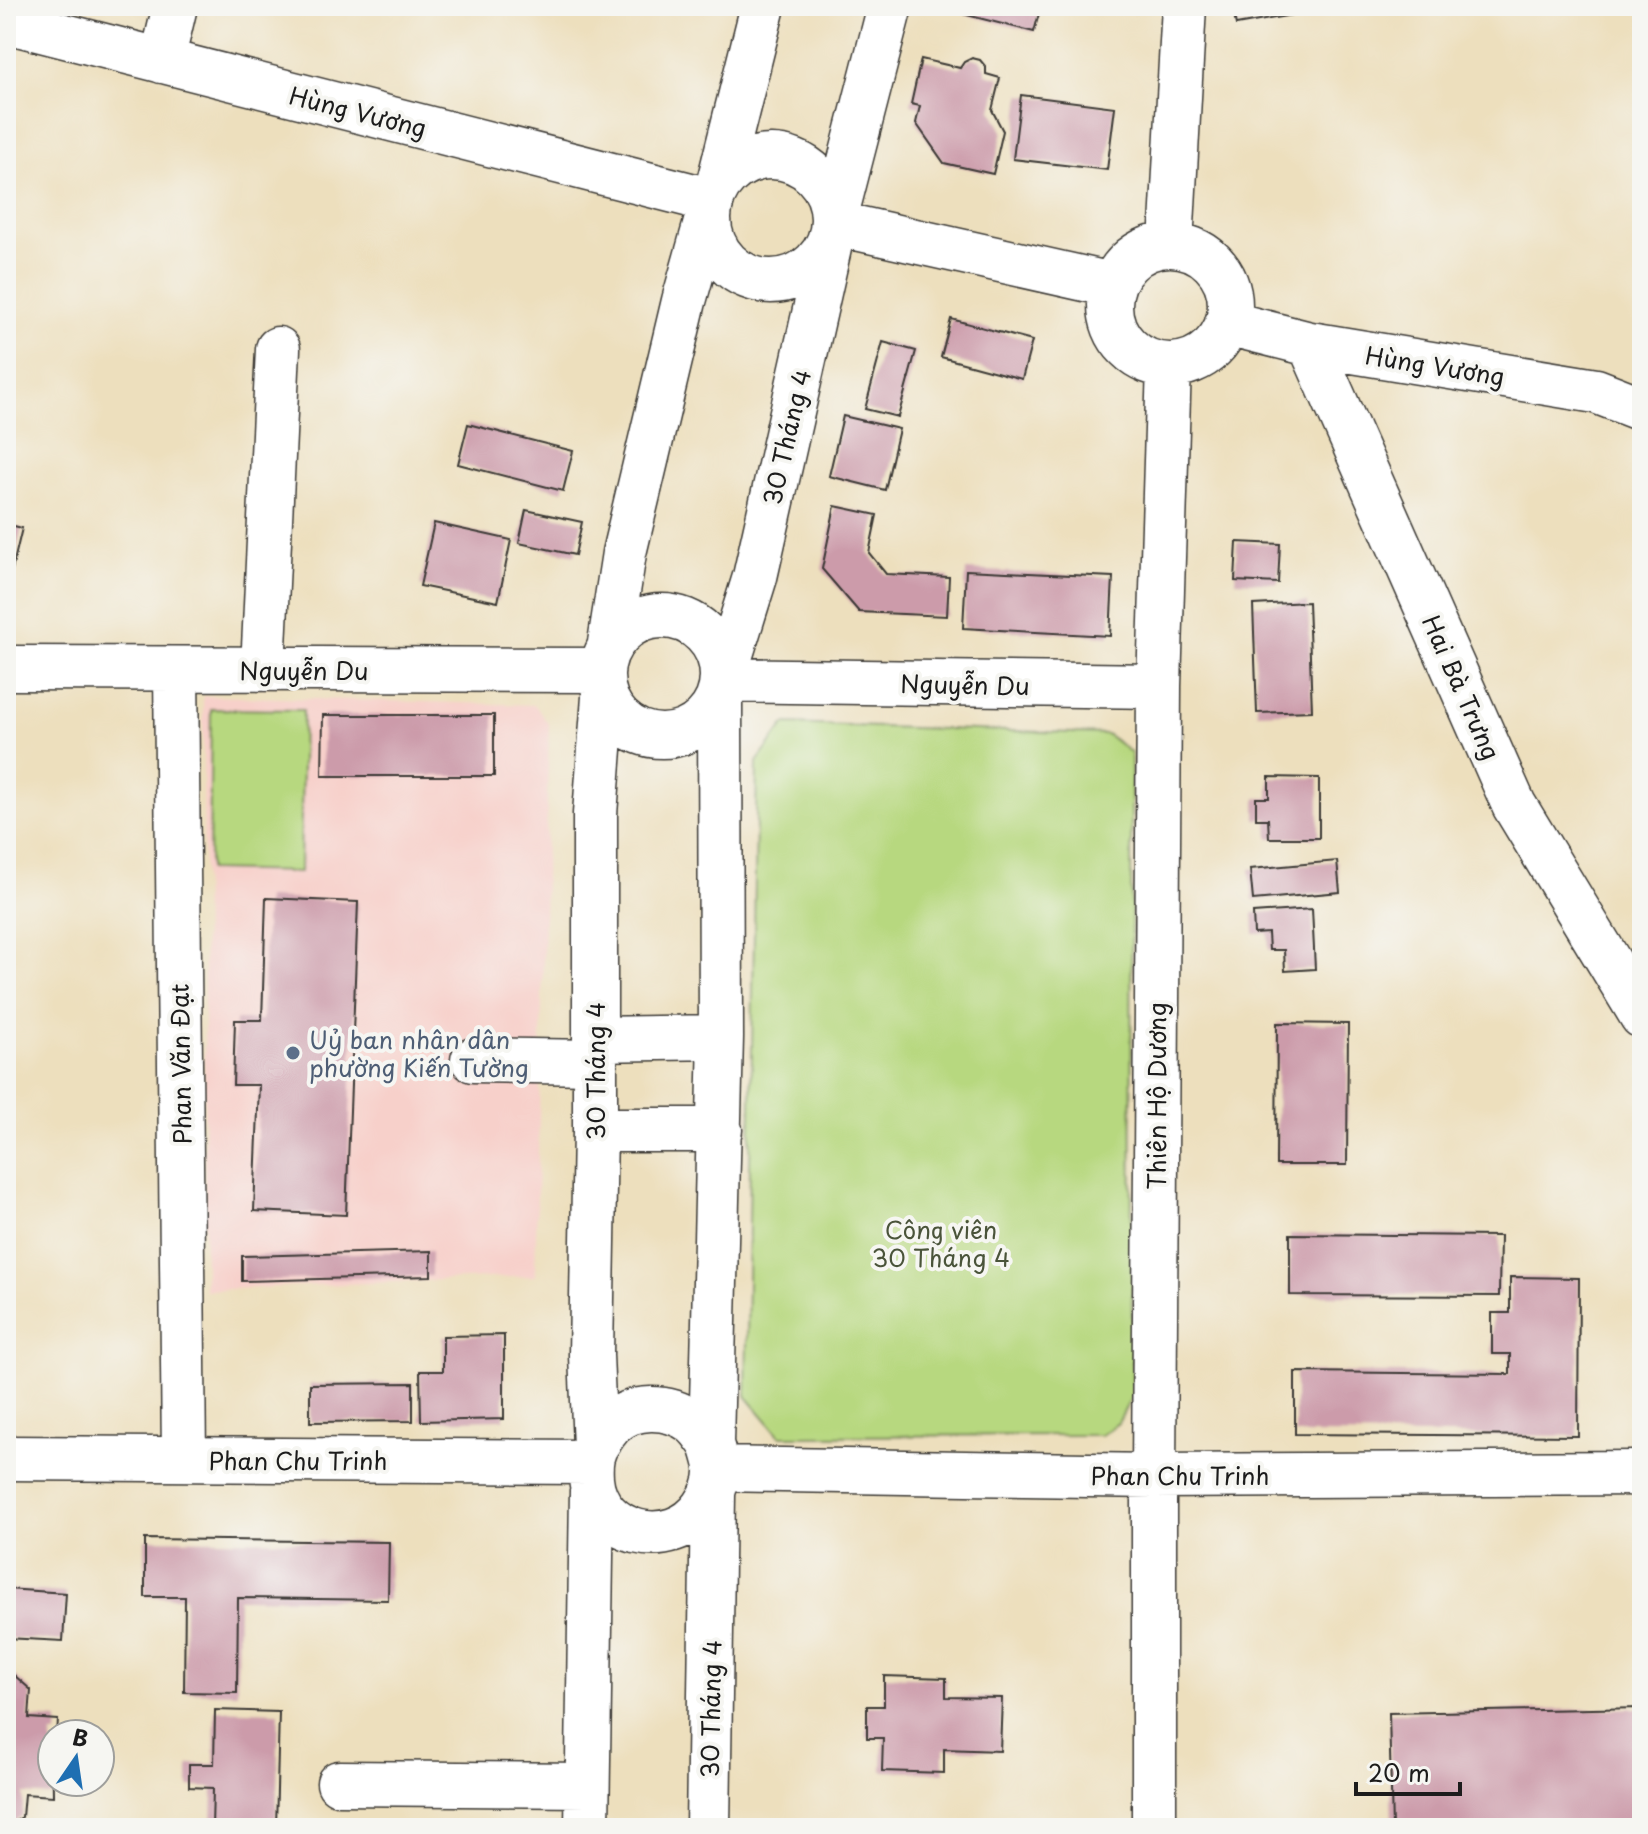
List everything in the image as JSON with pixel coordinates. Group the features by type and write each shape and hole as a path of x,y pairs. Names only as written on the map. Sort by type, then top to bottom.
{"street":[{"path":"162,61 175,6"},
{"name":"30 Tháng 4","path":"587,1828 595,1130 595,814 605,670 624,553 684,301 763,6"},
{"name":"30 Tháng 4","path":"708,1828 720,1130 721,1037 721,687 721,662 714,643 700,629 682,619 662,615 642,618 624,628 605,670 618,718 639,732 663,737 688,731 707,716 721,687 755,577 832,231 890,6"},
{"path":"1171,244 1184,6"},
{"name":"Hùng Vương","path":"6,21 712,200"},
{"path":"766,156 783,158 801,164 815,174 826,189 832,205 832,231 818,261 798,276 773,282 748,277 727,264 712,244 712,200 732,169 748,160 766,156"},
{"path":"832,231 1112,285"},
{"path":"1171,244 1189,247 1206,256 1219,270 1228,287 1230,305 1219,341 1205,354 1188,362 1169,365 1150,362 1133,353 1120,339 1112,322 1109,303 1112,285 1121,268 1135,255 1152,247 1171,244"},
{"name":"Hùng Vương","path":"1227,323 1310,344 1596,391 1642,409"},
{"name":"Hai Bà Trưng","path":"1310,344 1514,805 1642,1016"},
{"path":"263,669 278,349"},
{"name":"Thiên Hộ Dương","path":"1154,1828 1159,686 1169,365"},
{"name":"Nguyễn Du","path":"6,668 605,670"},
{"name":"Phan Văn Đạt","path":"176,669 184,1459"},
{"name":"Nguyễn Du","path":"721,687 1159,686"},
{"path":"473,1060 721,1037"},
{"path":"595,1130 720,1130"},
{"path":"667,1409 693,1421 714,1469 695,1520 667,1533 636,1532 609,1517 592,1466 613,1423 638,1410 667,1409"},
{"name":"Phan Chu Trinh","path":"6,1458 592,1466"},
{"name":"Phan Chu Trinh","path":"714,1469 1154,1476 1642,1473"},
{"path":"339,1783 587,1785"}],"shaded area":[{"path":"203,696 535,705 549,725 535,1276 205,1290"}],"green space":[{"path":"211,709 303,710 300,872 209,870"},
{"name":"Công viên 30 Tháng 4","path":"785,724 1107,734 1131,753 1132,1396 1118,1423 1101,1435 780,1436 746,1396 757,762"}],"building":[{"path":"965,6 1041,6 1034,32 963,14"},
{"path":"1232,6 1332,6 1332,8 1236,25"},
{"path":"972,58 980,60 986,67 986,74 1000,78 992,110 1003,131 993,174 944,163 916,123 920,106 911,104 921,59 960,68"},
{"path":"1021,95 1115,107 1107,170 1013,159"},
{"path":"951,319 1032,341 1022,379 941,357"},
{"path":"883,342 916,351 898,417 865,409"},
{"path":"843,416 899,429 885,490 829,476"},
{"path":"468,424 573,451 563,491 458,464"},
{"path":"835,506 877,515 869,553 886,574 949,577 947,616 859,612 822,569"},
{"path":"526,510 582,522 575,555 519,543"},
{"path":"434,523 511,540 498,602 420,586"},
{"path":"6,524 22,528 7,591 6,590"},
{"path":"1237,542 1280,544 1278,583 1235,581"},
{"path":"966,570 1113,577 1110,636 963,628"},
{"path":"1308,602 1312,711 1257,713 1253,605"},
{"path":"323,715 494,715 494,776 322,776"},
{"path":"1269,777 1319,778 1319,838 1269,838 1268,819 1256,819 1256,798 1269,798"},
{"path":"1337,861 1340,892 1253,900 1250,869"},
{"name":"Uỷ ban nhân dân phường Kiến Tường","path":"266,898 358,902 346,1215 254,1211 259,1085 233,1085 235,1020 262,1020"},
{"path":"1312,909 1315,969 1285,971 1284,950 1269,950 1268,933 1254,934 1253,913"},
{"path":"1277,1023 1348,1024 1347,1165 1276,1165"},
{"path":"1290,1234 1500,1236 1499,1296 1290,1295"},
{"path":"431,1251 431,1276 242,1281 242,1256"},
{"path":"1510,1277 1579,1278 1578,1436 1295,1434 1295,1372 1510,1374 1510,1354 1492,1354 1492,1313 1510,1313"},
{"path":"504,1335 504,1419 421,1421 420,1371 443,1371 443,1336"},
{"path":"413,1383 413,1421 310,1422 310,1384"},
{"path":"145,1539 389,1542 388,1600 238,1598 237,1693 184,1692 185,1597 145,1597"},
{"path":"6,1589 66,1593 63,1641 6,1638"},
{"path":"6,1668 31,1690 29,1718 36,1718 36,1795 24,1794 22,1817 6,1827"},
{"path":"884,1676 946,1678 946,1697 1002,1698 1000,1751 944,1749 944,1773 882,1771 883,1738 867,1738 867,1706 884,1706"},
{"path":"1642,1708 1642,1828 1392,1828 1389,1713"},
{"path":"215,1710 279,1712 276,1828 212,1828 213,1788 189,1787 189,1764 214,1764"}],"place":[{"name":"Uỷ ban nhân dân phường Kiến Tường","path":"293,1053"}]}
